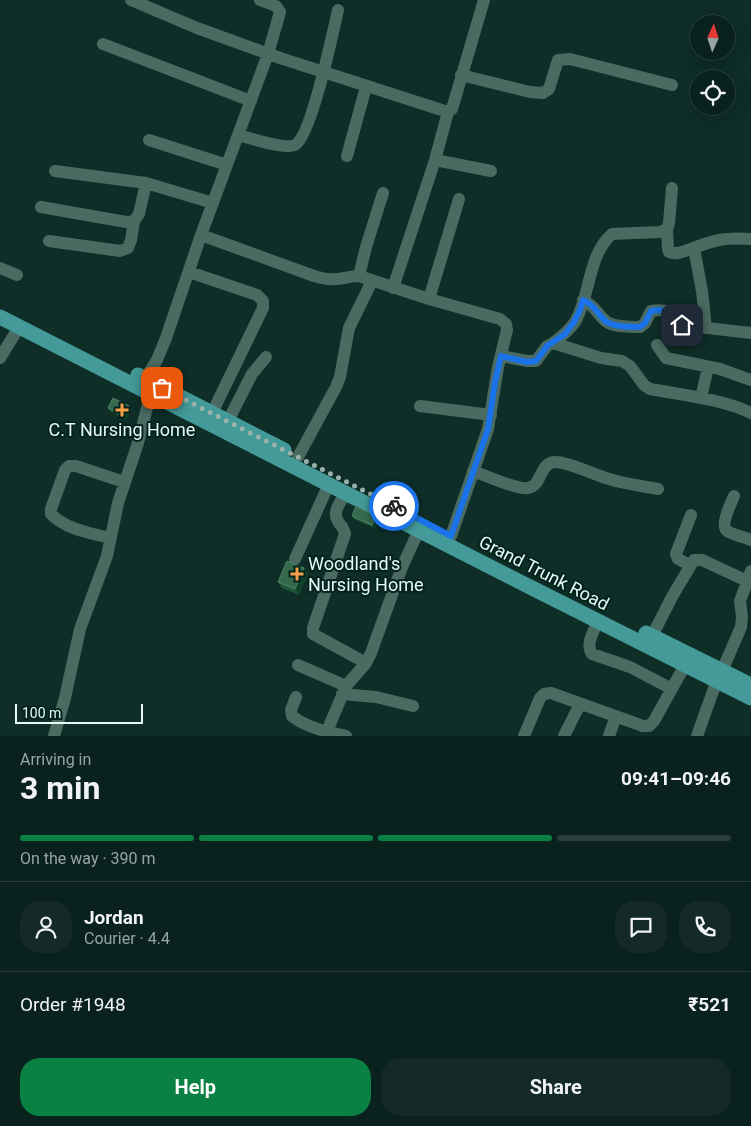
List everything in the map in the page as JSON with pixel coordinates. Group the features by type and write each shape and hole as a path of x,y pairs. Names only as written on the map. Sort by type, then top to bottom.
{"main road":[{"name":"Grand Trunk Road","path":"0,306 451,536 652,636 719,676 748,690"},
{"name":"Grand Trunk Road","path":"0,317 685,665 719,676"}],"street":[{"path":"131,0 197,28 268,54 448,112"},
{"path":"145,379 157,360 166,338 268,54 280,12 276,6 260,0"},
{"path":"393,288 435,160 448,112 452,109 484,0"},
{"path":"238,135 287,146 296,145 304,136 311,116 338,10"},
{"path":"103,44 251,101"},
{"path":"461,75 539,94 549,88 558,60 570,59 672,85"},
{"path":"347,156 366,87"},
{"path":"149,140 227,165"},
{"path":"435,160 491,171"},
{"path":"55,171 146,183 213,204"},
{"path":"49,241 120,251 128,248 134,221 139,214 146,183"},
{"path":"672,188 667,229 669,252 673,254 680,253 715,240 731,238 751,239"},
{"path":"359,276 383,193"},
{"path":"429,299 459,199"},
{"path":"41,207 126,222 134,221"},
{"path":"501,356 527,362 536,361 547,346 565,334 580,310 595,259 606,238 612,234 660,232 667,229"},
{"path":"202,235 328,280 359,276 429,299 500,319 506,324 507,330 495,382 488,429 451,536"},
{"path":"694,248 704,302 706,328"},
{"path":"0,268 17,276"},
{"path":"189,272 257,294 264,301 263,308 212,413"},
{"path":"298,457 338,382 349,328 372,281"},
{"path":"583,300 592,304 605,321 612,325 640,327 645,323 651,311 659,310 670,312 682,325 751,333"},
{"path":"0,358 19,326"},
{"path":"552,343 601,358 622,361 630,366 644,385 650,389 701,398 750,411"},
{"path":"657,345 666,358 708,367 751,380"},
{"path":"228,421 252,374 266,357"},
{"path":"701,398 708,367"},
{"path":"54,736 65,698 80,629 101,575 124,482 138,443 147,408 153,395"},
{"path":"420,406 491,415"},
{"path":"473,471 520,488 528,488 536,484 546,466 552,462 561,463 608,479 658,490"},
{"path":"110,538 72,528 55,519 50,514 51,509 65,470 69,466 76,466 124,482"},
{"path":"294,560 329,484"},
{"path":"346,493 336,510 336,517 344,528 345,534 313,628 313,634 366,663"},
{"path":"734,496 724,522 725,527 728,531 751,540"},
{"path":"690,565 678,559 676,554 691,515"},
{"path":"326,734 344,690 366,663 402,567 419,530"},
{"path":"652,636 694,560 702,560 749,576 740,601 741,627 719,676 696,736"},
{"path":"598,621 589,644 592,654 630,667 672,689"},
{"path":"298,665 344,690 413,706"},
{"path":"524,736 540,698 544,694 551,693 643,726 649,726 654,721 685,665"},
{"path":"296,697 291,710 292,716 326,734 346,736"},
{"path":"564,736 580,704"},
{"path":"610,736 616,716"}],"building":[{"path":"113,398 129,406 123,416 108,408"},
{"path":"356,506 376,517 372,525 352,516"},
{"path":"287,561 304,568 295,589 278,582"}],"way so far":[{"path":"162,388 394,506"}],"place":[{"name":"C.T Nursing Home","path":"122,410"},
{"name":"Woodland's Nursing Home","path":"297,574"}],"route":[{"path":"394,506 451,536 488,429 501,356 527,362 536,361 547,346 565,334 574,322 583,300 592,304 605,321 612,325 640,327 645,323 651,311 659,310 670,312 677,322 682,325"}]}
